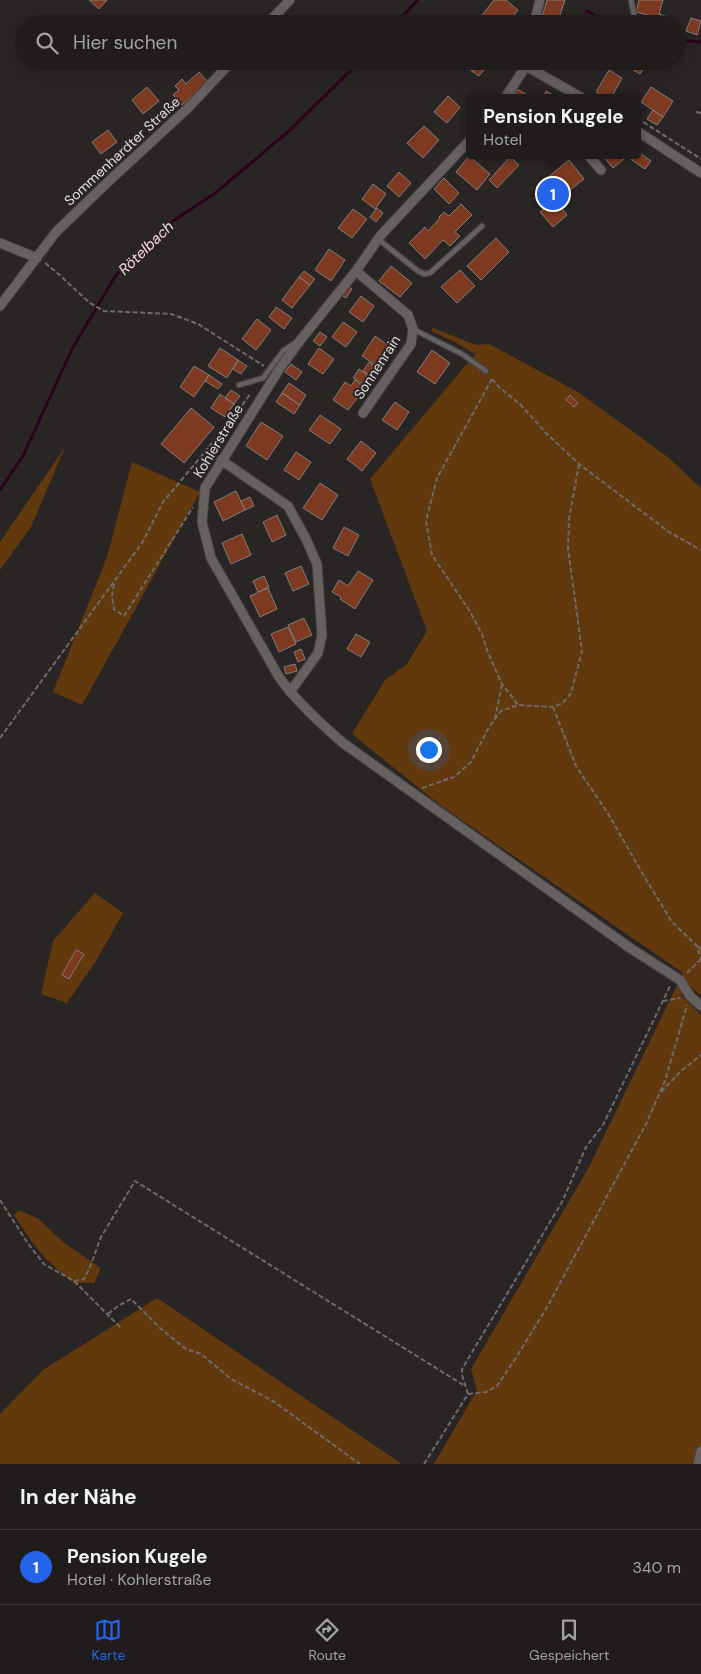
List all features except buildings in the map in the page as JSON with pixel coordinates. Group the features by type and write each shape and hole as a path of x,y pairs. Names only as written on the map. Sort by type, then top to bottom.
{"street":[{"path":"276,15 290,0"},
{"path":"536,15 540,0"},
{"name":"Sommenhardter Straße","path":"0,306 56,232 188,108 224,70"},
{"path":"507,94 522,70"},
{"path":"536,70 575,94"},
{"path":"641,134 701,172"},
{"name":"Kohlerstraße","path":"466,143 378,239 356,271 280,368 205,488 202,522 212,558 279,676 290,692 310,713 343,743 410,792 630,948 678,979"},
{"path":"591,159 601,170"},
{"path":"0,243 35,260"},
{"name":"Sonnenrain","path":"356,271 408,315 413,330 411,344 363,413"},
{"path":"221,460 288,506 317,564 322,636 318,653 290,692"},
{"path":"678,979 690,996 701,1006"},
{"path":"698,1464 701,1451"}],"lane":[{"path":"631,0 634,15"},
{"path":"378,239 424,274 430,273 482,226"},
{"path":"413,330 462,354 486,371"},
{"path":"239,385 263,378 283,351 302,338"}],"path":[{"path":"696,112 701,113"},
{"path":"641,121 701,159"},
{"path":"35,260 55,271 90,303 104,311 171,314 198,324 269,369"},
{"path":"486,371 499,387 521,405 546,433 579,464 669,532 701,550"},
{"path":"492,379 437,478 426,521 432,555 469,610 482,634 502,684 518,704"},
{"path":"0,738 142,543 163,502 252,393"},
{"path":"410,792 454,777 471,762 501,711 518,704 552,707 563,703 571,693 582,651 568,549 569,519 579,464"},
{"path":"114,581 112,596 114,609 124,616 195,504"},
{"path":"494,721 502,684"},
{"path":"552,707 576,766 609,815 672,922 701,950"},
{"path":"468,1394 462,1369 562,1202 586,1147 603,1125 662,1001 678,979 701,959 697,946"},
{"path":"468,1394 486,1392 497,1386 517,1356 546,1309 646,1124 665,1081 690,996 662,1001"},
{"path":"660,1094 681,1071 701,1055"},
{"path":"74,1281 84,1279 101,1237 135,1181 465,1386"},
{"path":"0,1200 29,1245 44,1264 74,1281 120,1327"},
{"path":"108,1314 131,1299 160,1328 186,1349 201,1354 231,1379 273,1401 360,1464"},
{"path":"424,1464 468,1394"}],"shaded area":[{"path":"433,328 476,345 489,344 578,392 669,458 701,488 701,995 689,986 681,995 701,1015 701,1464 434,1464 477,1390 471,1369 589,1167 683,973 440,805 352,734 385,680 407,664 427,631 370,479 475,354 431,331"},
{"path":"65,447 31,527 0,570 0,542"},
{"path":"132,462 200,492 82,705 53,692 107,557"},
{"path":"95,893 123,913 96,961 67,1003 41,994 53,941"},
{"path":"19,1210 39,1219 63,1242 101,1268 94,1283 73,1283 47,1260 14,1215"},
{"path":"157,1298 402,1464 0,1464 0,1414 43,1370"}],"waterway":[{"name":"Rötelbach","path":"404,15 418,0"},
{"path":"587,11 593,15"},
{"path":"686,41 701,42"},
{"name":"Rötelbach","path":"0,490 23,456 72,349 116,275 173,221 214,194 289,131 351,70"}],"place":[{"name":"Pension Kugele","path":"553,194"}]}
